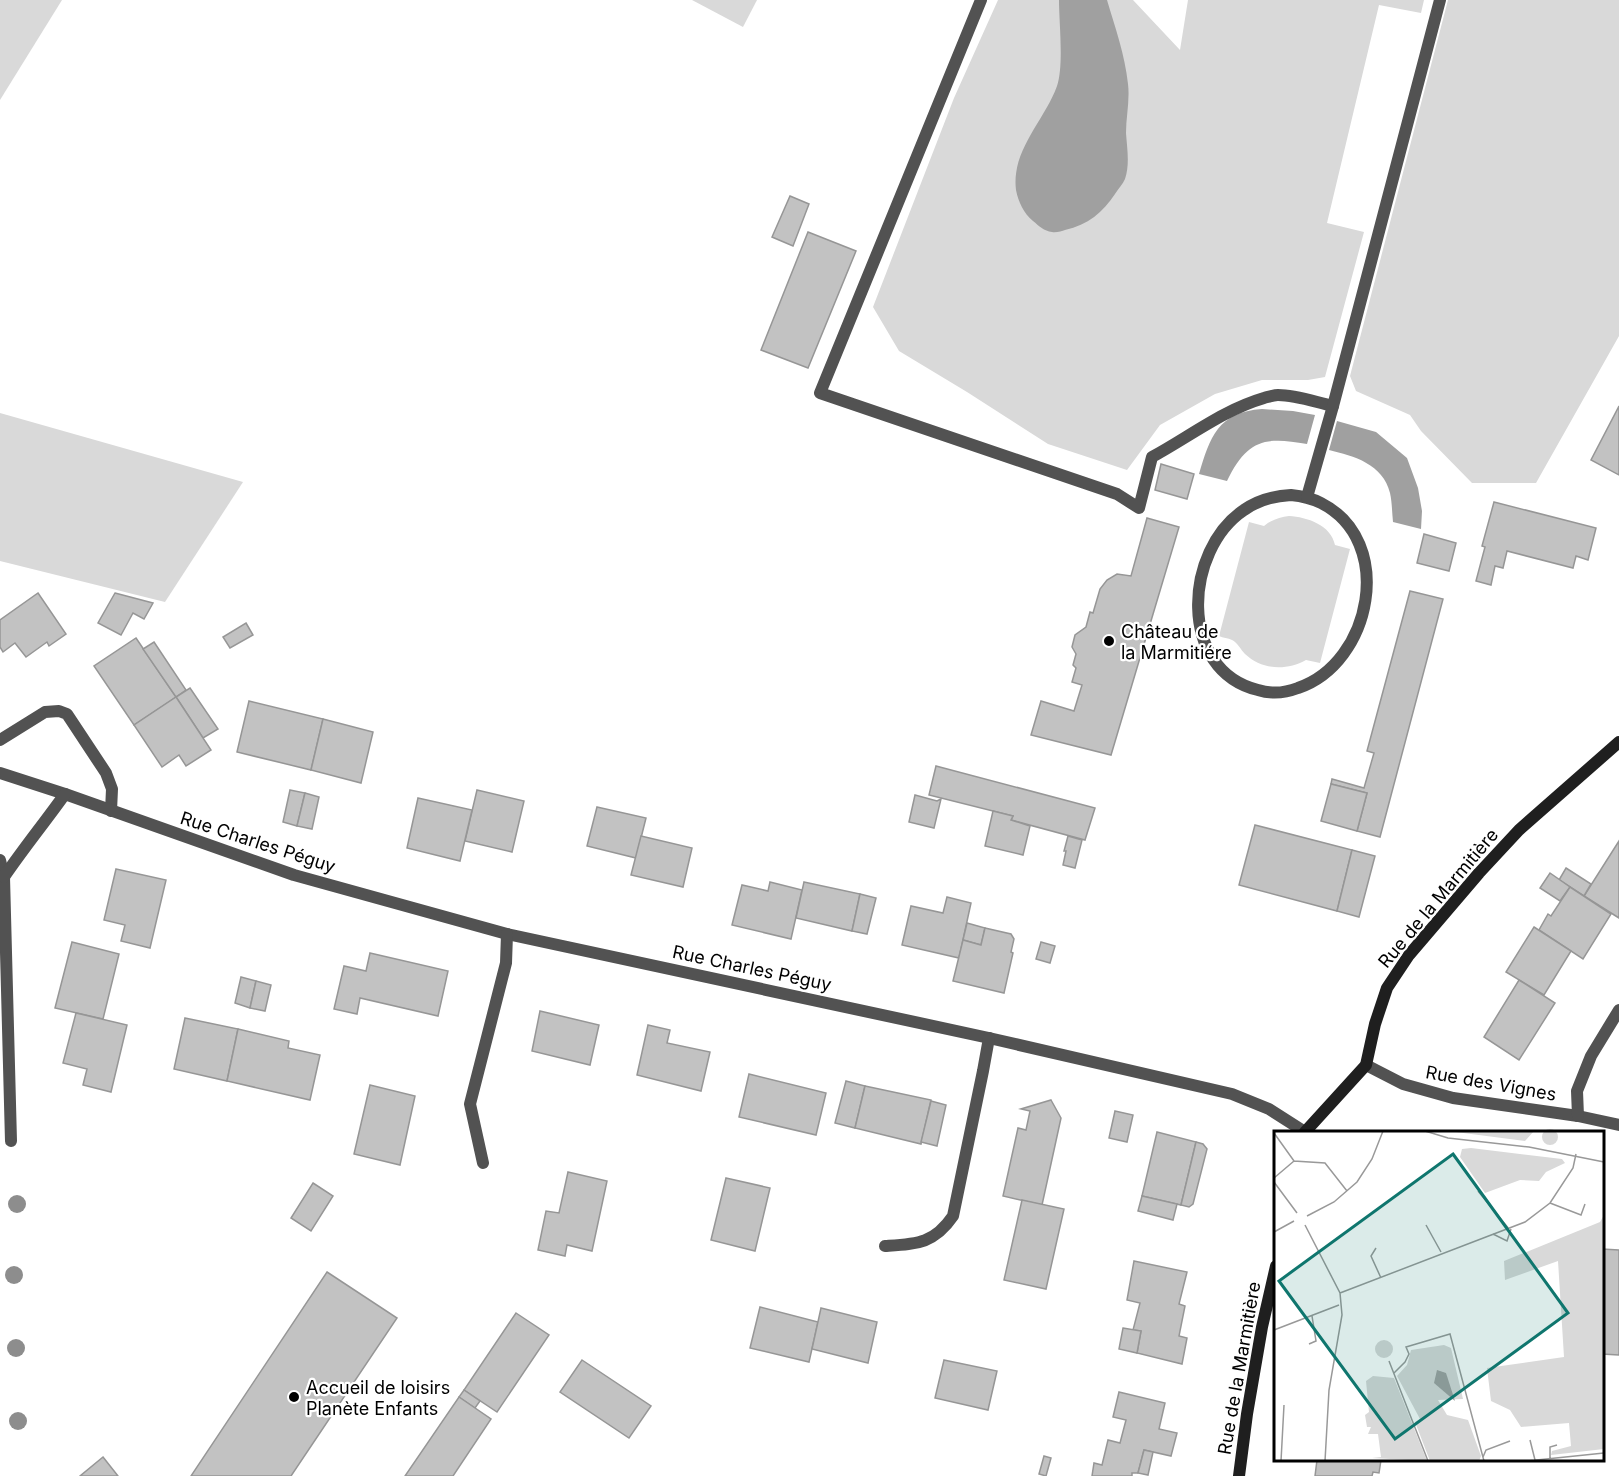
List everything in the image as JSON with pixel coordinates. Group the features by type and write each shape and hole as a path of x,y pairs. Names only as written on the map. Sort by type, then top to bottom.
{"street":[{"path":"981,0 820,393 1118,494 1139,508 1152,457 1214,419 1251,402 1276,395 1333,406"},
{"path":"1307,497 1440,0"},
{"path":"1274,496 1307,497 1322,503 1336,513 1348,525 1357,540 1366,576 1363,615 1347,650 1322,677 1306,686 1290,691 1273,693 1257,690 1228,675 1216,663 1207,647 1198,612 1201,573 1207,554 1217,537 1243,510 1274,496"},
{"path":"0,740 45,712 59,711 66,714 106,773 112,789 111,811"},
{"name":"Rue de la Marmitière","path":"1306,1131 1366,1065 1375,1024 1387,988 1409,955 1519,830 1619,742"},
{"name":"Rue Charles Péguy","path":"0,773 294,875 507,934 989,1038 1232,1094 1269,1110 1303,1131"},
{"path":"4,877 65,794"},
{"path":"0,860 4,877 11,1141"},
{"path":"483,1163 470,1104 506,963 507,934"},
{"name":"Rue des Vignes","path":"1578,1116 1577,1091 1591,1056 1619,1010"},
{"path":"885,1246 909,1244 928,1239 944,1228 952,1216 989,1038"},
{"name":"Rue des Vignes","path":"1366,1065 1403,1084 1453,1098 1578,1116 1619,1125"},
{"name":"Rue de la Marmitière","path":"1239,1476 1247,1414 1274,1271"}],"shaded area":[{"path":"0,0 62,0 0,100"},
{"path":"692,0 757,0 743,27"},
{"path":"998,0 1133,0 1180,50 1188,0 1424,0 1421,13 1379,5 1327,223 1364,232 1325,377 1308,380 1262,380 1215,394 1160,425 1127,470 1048,444 899,351 873,307 954,98"},
{"path":"1059,0 1107,0 1127,73 1128,162 1124,181 1100,212 1081,225 1054,232 1046,231 1024,211 1016,190 1016,175 1024,148 1057,86 1061,56"},
{"path":"1448,0 1619,0 1619,336 1536,483 1472,483 1421,431 1410,415 1356,391 1350,376"},
{"path":"1262,409 1315,415 1307,444 1268,441 1258,444 1242,457 1227,481 1199,474 1207,449 1218,429 1235,415"},
{"path":"0,413 243,482 165,602 0,561"},
{"path":"1337,421 1376,432 1407,458 1418,488 1422,511 1421,529 1393,522 1390,493 1381,475 1374,468 1348,455 1329,450"},
{"path":"1289,516 1317,523 1329,532 1335,545 1350,549 1320,663 1306,660 1290,666 1266,666 1245,654 1234,641 1219,636 1249,522 1264,526 1276,519"}],"building":[{"path":"790,196 809,204 793,246 772,237"},
{"path":"808,232 856,251 808,368 761,350"},
{"path":"1619,406 1619,475 1591,460"},
{"path":"1161,464 1194,474 1187,499 1155,490"},
{"path":"1494,502 1596,528 1588,560 1576,556 1573,568 1507,551 1503,568 1495,566 1491,585 1476,581 1485,547 1482,546"},
{"name":"Château de la Marmitiére","path":"1147,518 1179,527 1111,755 1031,735 1041,701 1074,711 1082,685 1072,682 1076,668 1073,665 1076,654 1072,647 1075,635 1086,627 1100,589 1107,580 1117,574 1131,576"},
{"path":"1424,534 1456,543 1449,571 1417,563"},
{"path":"1410,591 1443,599 1380,837 1357,831 1367,793 1331,784 1332,779 1364,788 1374,753 1367,751"},
{"path":"38,593 66,634 49,646 47,642 26,657 15,643 3,652 0,647 0,620"},
{"path":"115,593 153,603 144,619 133,613 121,635 98,623"},
{"path":"246,623 253,635 230,648 223,637"},
{"path":"136,638 176,697 134,725 94,666"},
{"path":"154,642 186,690 176,697 143,649"},
{"path":"190,688 218,729 203,738 176,697"},
{"path":"176,697 211,750 186,766 179,755 162,767 134,725"},
{"path":"249,701 323,719 311,770 237,752"},
{"path":"323,719 373,732 361,783 311,770"},
{"path":"936,766 1095,808 1085,840 1011,820 1013,816 929,795"},
{"path":"1331,784 1367,793 1357,831 1321,821"},
{"path":"290,790 305,793 297,826 283,822"},
{"path":"477,790 524,801 512,852 465,841"},
{"path":"305,793 319,797 312,829 297,826"},
{"path":"915,795 937,801 941,799 934,828 909,822"},
{"path":"418,798 472,810 460,861 407,848"},
{"path":"597,807 646,818 636,858 587,846"},
{"path":"993,811 1013,816 1011,820 1030,826 1023,855 985,846"},
{"path":"1255,825 1352,850 1337,911 1239,885"},
{"path":"641,836 692,848 683,887 631,875"},
{"path":"1068,836 1082,840 1075,868 1063,865"},
{"path":"1619,841 1619,918 1584,896"},
{"path":"1352,850 1375,856 1359,917 1337,911"},
{"path":"1566,868 1591,884 1584,896 1559,880"},
{"path":"116,869 166,880 150,948 121,941 125,925 104,920"},
{"path":"1550,873 1570,887 1560,901 1540,888"},
{"path":"770,882 802,890 791,939 732,925 742,885 768,891"},
{"path":"804,882 860,894 852,931 796,918"},
{"path":"1570,887 1611,914 1583,959 1539,930 1548,914 1551,916"},
{"path":"860,894 876,898 867,934 852,931"},
{"path":"947,897 971,903 959,958 902,945 911,906 943,913"},
{"path":"967,923 985,928 981,945 963,940"},
{"path":"1534,927 1571,951 1544,995 1506,972"},
{"path":"985,928 1011,934 1014,939 1004,993 953,981 963,940 981,945"},
{"path":"72,942 119,954 103,1019 55,1008"},
{"path":"1041,942 1055,946 1050,963 1036,959"},
{"path":"370,953 448,971 438,1016 360,998 357,1014 334,1009 344,966 366,971"},
{"path":"241,977 256,981 250,1008 235,1003"},
{"path":"1519,980 1555,1003 1519,1060 1484,1037"},
{"path":"256,981 271,985 265,1011 250,1008"},
{"path":"540,1011 599,1025 590,1065 532,1051"},
{"path":"76,1013 127,1025 111,1092 83,1085 87,1069 63,1063"},
{"path":"185,1018 238,1029 227,1081 174,1069"},
{"path":"648,1025 670,1030 667,1043 710,1052 701,1091 637,1075"},
{"path":"238,1029 289,1041 288,1048 320,1055 310,1100 227,1081"},
{"path":"749,1074 826,1093 816,1135 739,1117"},
{"path":"846,1081 865,1086 855,1128 835,1123"},
{"path":"370,1085 415,1096 400,1165 354,1154"},
{"path":"865,1086 931,1100 921,1144 855,1128"},
{"path":"1051,1100 1061,1118 1042,1205 1003,1196 1018,1128 1026,1130 1030,1111 1021,1109"},
{"path":"931,1101 946,1105 937,1146 921,1142"},
{"path":"1115,1111 1133,1115 1127,1142 1109,1138"},
{"path":"1157,1132 1196,1142 1181,1205 1142,1196"},
{"path":"1196,1142 1203,1144 1207,1149 1193,1204 1189,1207 1181,1205"},
{"path":"568,1172 607,1181 592,1251 567,1245 565,1256 538,1250 546,1211 559,1213"},
{"path":"726,1178 770,1188 755,1251 711,1240"},
{"path":"313,1183 333,1196 311,1231 291,1218"},
{"path":"1142,1196 1177,1204 1173,1220 1138,1211"},
{"path":"1022,1200 1064,1209 1046,1289 1004,1280"},
{"path":"1604,1249 1619,1250 1619,1355 1604,1354"},
{"path":"1134,1261 1187,1272 1179,1304 1185,1306 1179,1336 1187,1338 1182,1364 1137,1353 1141,1331 1133,1330 1140,1303 1127,1300"},
{"name":"Accueil de loisirs Planète Enfants","path":"327,1272 397,1318 291,1476 191,1476"},
{"path":"760,1307 818,1322 809,1362 750,1348"},
{"path":"821,1308 877,1322 868,1363 812,1349"},
{"path":"516,1313 549,1335 497,1412 464,1390"},
{"path":"1123,1328 1141,1331 1137,1353 1119,1349"},
{"path":"582,1360 651,1406 629,1438 560,1392"},
{"path":"944,1360 997,1371 988,1410 935,1398"},
{"path":"464,1390 480,1401 475,1408 459,1397"},
{"path":"1119,1392 1165,1403 1159,1429 1177,1433 1171,1456 1144,1450 1138,1473 1132,1473 1132,1476 1092,1476 1094,1463 1102,1465 1108,1440 1120,1443 1126,1420 1113,1417"},
{"path":"459,1397 491,1419 453,1476 405,1476"},
{"path":"1144,1450 1153,1452 1148,1475 1138,1473"},
{"path":"1044,1456 1051,1458 1046,1476 1039,1474"},
{"path":"103,1457 118,1476 80,1476"},
{"path":"1317,1461 1381,1461 1379,1473 1373,1472 1372,1476 1315,1476"}],"place":[{"name":"Château de la Marmitiére","path":"1109,641"},
{"name":"Accueil de loisirs Planète Enfants","path":"294,1397"}]}
